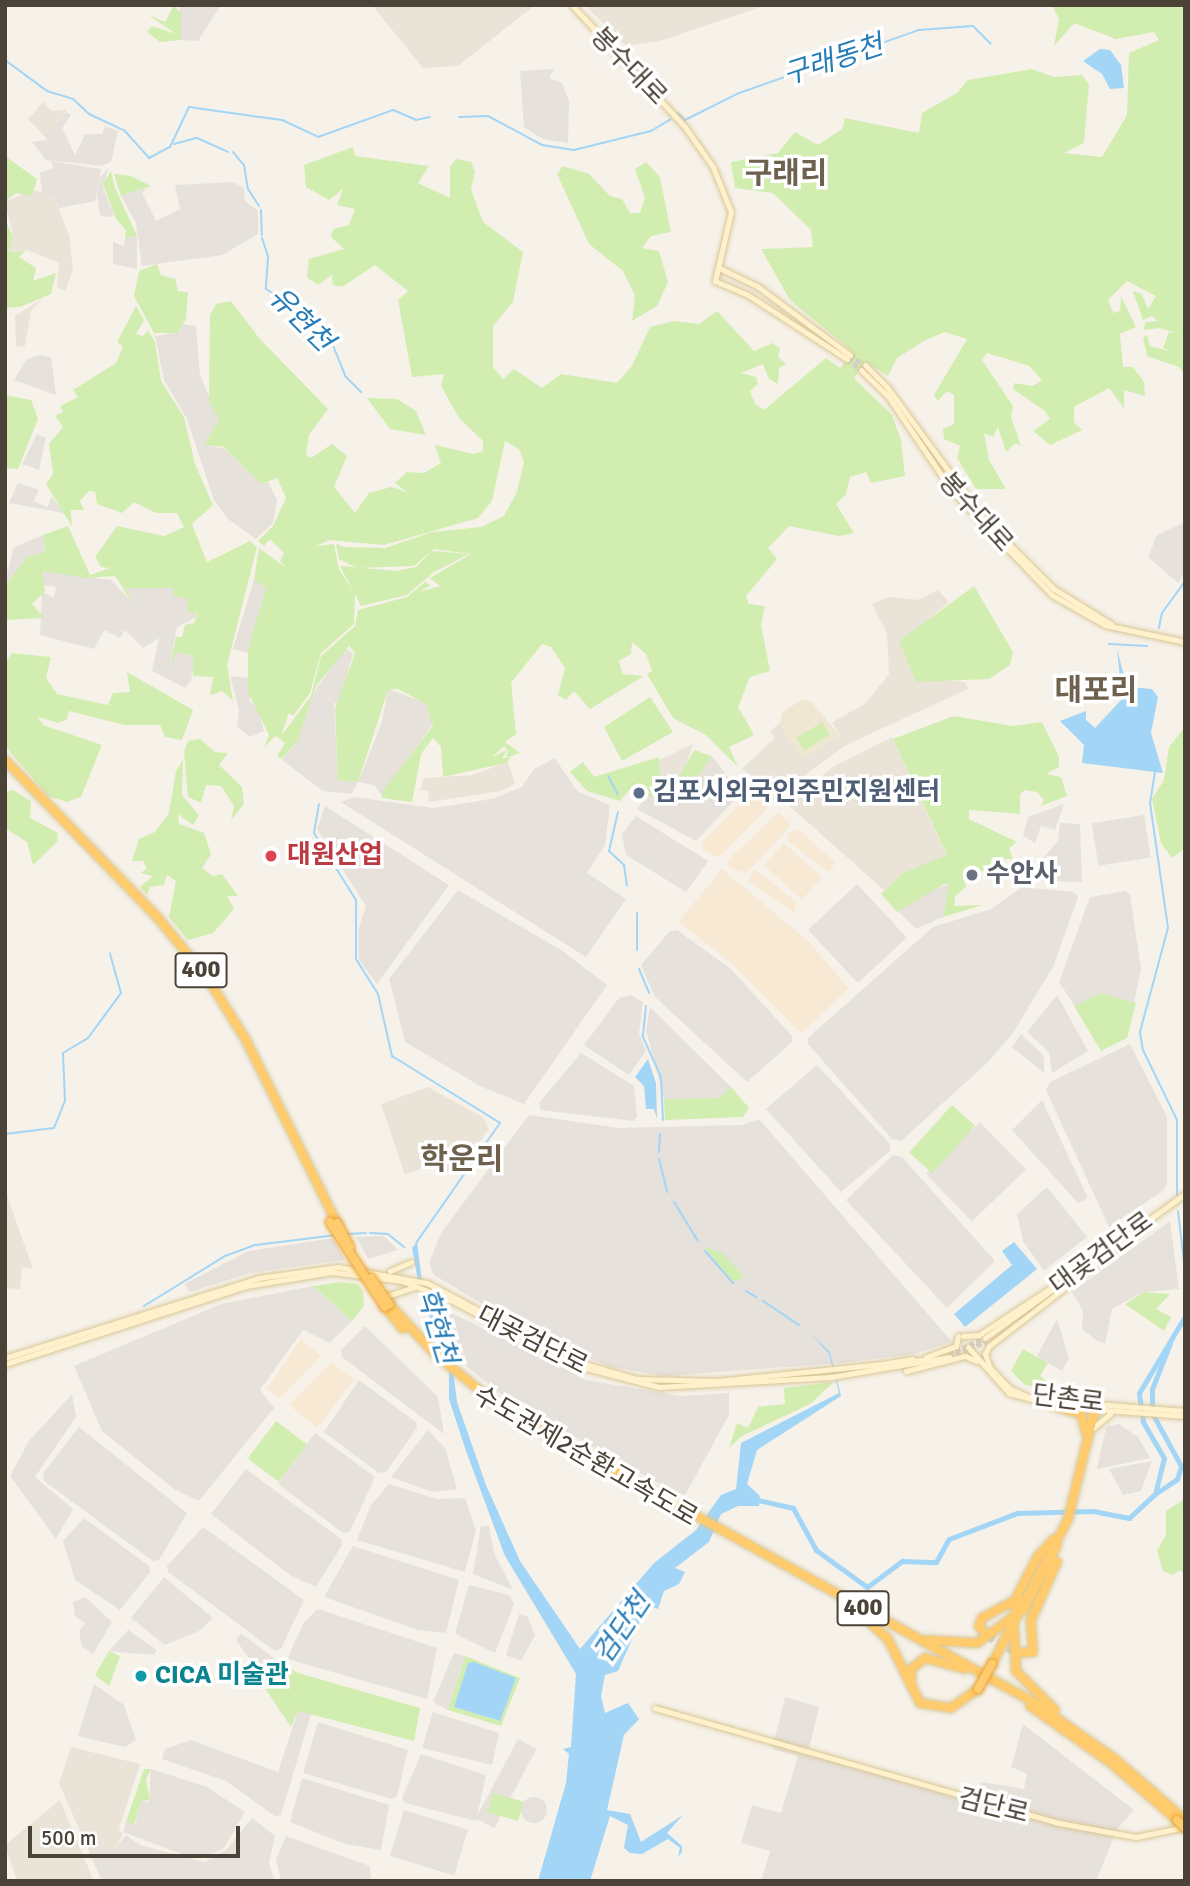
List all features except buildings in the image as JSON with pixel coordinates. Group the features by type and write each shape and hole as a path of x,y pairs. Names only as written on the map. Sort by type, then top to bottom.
{"highway":[{"name":"수도권제2순환고속도로","path":"5,760 158,918 208,979 246,1040 333,1223"},
{"name":"수도권제2순환고속도로","path":"5,767 153,920 211,990 333,1223 387,1302 436,1359 526,1428 965,1669 1069,1732 1183,1823"},
{"path":"1054,1406 1081,1414 1088,1434"},
{"path":"853,1608 888,1639 920,1703 951,1708 977,1688 1062,1527 1075,1493 1093,1407"},
{"name":"수도권제2순환고속도로","path":"725,1536 908,1633 1084,1735 1183,1823"},
{"path":"1016,1653 1033,1652 1031,1620 1057,1557 1056,1540"},
{"path":"1056,1540 1022,1596 1015,1618 1012,1655 1020,1678 1084,1735"},
{"path":"908,1633 943,1644 971,1644 994,1635 1015,1618 1057,1557"},
{"path":"987,1636 980,1629 982,1618 1022,1596"},
{"path":"965,1669 925,1658 911,1669 910,1684 918,1698 937,1707 958,1702 977,1688"}],"main road":[{"name":"봉수대로","path":"572,5 704,152 729,202 723,252 715,281 849,357 801,319 733,273"},
{"path":"723,252 733,273"},
{"path":"719,268 733,273"},
{"name":"봉수대로","path":"863,368 887,387 982,517 1065,598 1114,625 1185,642"},
{"name":"대곶검단로","path":"1185,1196 1103,1257 986,1340 1079,1271 1185,1196"},
{"path":"988,1368 985,1354 989,1346 1103,1257"},
{"path":"383,1272 409,1263"},
{"name":"대곶검단로","path":"5,1358 279,1273 338,1267 383,1272 415,1284"},
{"path":"867,1371 931,1356 956,1346 961,1336 979,1335 1079,1271"},
{"name":"대곶검단로","path":"5,1364 283,1277 354,1273 427,1287 570,1364 630,1382 693,1388 867,1371 948,1356"},
{"path":"387,1302 415,1284"},
{"name":"단촌로","path":"969,1346 1019,1399 1054,1406 1093,1407"},
{"path":"867,1371 921,1370 965,1356 988,1368"},
{"name":"단촌로","path":"988,1368 1028,1398 1093,1407 1185,1414"},
{"path":"1088,1434 1100,1417 1126,1410"},
{"name":"검단로","path":"655,1708 961,1800 1120,1836 1183,1823"}],"shaded area":[{"path":"179,5 221,5 198,41 181,40"},
{"path":"372,5 535,5 458,66 423,68"},
{"path":"585,5 767,5 660,41 626,46"},
{"path":"554,69 549,78 562,83 569,101 568,143 543,139 524,127 520,71"},
{"path":"43,102 52,111 67,110 44,136 28,119"},
{"path":"66,112 71,115 62,128 75,155 85,134 102,134 105,126 118,131 111,162 101,166 46,160 32,142 47,140 44,136"},
{"path":"51,161 101,169 95,201 59,208 55,199 42,193 40,173 53,168"},
{"path":"109,167 103,187 114,216 105,217 100,215 97,195 99,179"},
{"path":"233,182 244,188 245,201 258,211 258,234 222,255 142,266 136,223 121,196 147,188 142,193 156,221 180,209 175,185"},
{"path":"36,190 55,199 69,235 73,270 65,291 57,287 59,263 27,250 9,252 13,236 5,201"},
{"path":"137,236 137,269 113,264 113,242 124,246 125,238"},
{"path":"43,298 31,311 25,346 16,347 15,316"},
{"path":"181,324 196,326 200,375 219,420 205,445 226,449 261,484 268,482 277,500 273,523 256,539 228,519 214,500 187,419 164,380 155,336 180,332"},
{"path":"39,355 51,357 56,395 14,380 26,360"},
{"path":"37,434 46,438 39,470 22,464"},
{"path":"18,483 39,490 34,501 47,507 52,497 64,513 9,503"},
{"path":"1185,522 1185,572 1178,583 1148,557 1157,535"},
{"path":"43,535 45,552 27,557 5,586 13,548"},
{"path":"42,571 111,580 133,603 126,588 173,588 188,598 197,617 177,627 170,665 177,652 195,657 191,681 185,688 152,671 159,638 143,648 125,630 120,638 104,630 94,649 40,635 42,592 54,598 56,587 42,585"},
{"path":"254,580 266,588 248,653 233,649"},
{"path":"938,590 949,602 900,642 926,679 965,682 968,689 846,745 777,795 742,769 775,738 770,731 780,723 802,758 840,736 832,722 865,704 889,674 887,633 872,604 889,597 918,600"},
{"path":"345,648 353,653 339,703 334,703 338,780 358,782 352,794 323,791 282,760 298,740 314,692"},
{"path":"230,676 248,678 250,702 257,706 264,731 250,737 237,727 239,710"},
{"path":"388,689 426,703 433,724 382,795 374,785 358,782 382,722"},
{"path":"802,699 811,701 840,736 802,758 780,723 782,713"},
{"path":"892,737 947,856 903,873 885,891 787,804 833,767"},
{"path":"693,744 680,783 663,786 656,771 660,760"},
{"path":"712,756 733,784 740,777 746,788 696,841 637,809 647,795 670,801 684,796"},
{"path":"555,758 577,791 610,805 605,845 587,873 626,899 586,957 341,802 354,797 433,808 492,799 522,787 534,769"},
{"path":"508,762 515,784 501,791 429,802 428,790 420,791 424,778 472,775"},
{"path":"752,791 767,800 767,809 720,857 703,851 702,842"},
{"path":"1064,804 1055,830 1041,826 1035,843 1023,836 1028,817"},
{"path":"325,806 449,885 377,984 359,960 358,931 366,906 317,829"},
{"path":"779,812 790,823 786,831 746,873 729,868 727,861"},
{"path":"1144,815 1151,857 1098,866 1092,823"},
{"path":"636,816 708,861 686,892 626,855 622,834"},
{"path":"1060,823 1080,824 1082,882 1024,880 1058,841"},
{"path":"798,829 835,862 830,873 788,841 788,834"},
{"path":"784,843 822,877 802,899 764,865"},
{"path":"722,869 807,940 849,988 801,1034 729,961 678,922"},
{"path":"754,869 797,902 794,913 749,881"},
{"path":"857,884 907,937 858,983 808,930"},
{"path":"949,884 943,917 916,929 898,911 920,894"},
{"path":"1022,887 1074,892 1078,897 1053,967 1013,1033 987,1063 901,1141 892,1139 808,1044 808,1038 933,927 991,909"},
{"path":"458,890 561,950 607,985 524,1104 482,1087 405,1042 389,979"},
{"path":"1125,891 1130,894 1141,969 1134,1003 1101,993 1075,1006 1059,982 1090,897"},
{"path":"677,930 731,969 792,1036 792,1042 747,1082 655,997 641,965 669,932"},
{"path":"631,995 643,1002 639,1033 646,1051 629,1075 584,1045 619,998"},
{"path":"1057,995 1088,1051 1052,1073 1049,1052 1027,1032"},
{"path":"650,1007 731,1087 719,1098 664,1099 646,1030"},
{"path":"1021,1034 1044,1056 1044,1073 1012,1047"},
{"path":"1130,1044 1167,1117 1167,1182 1164,1190 1109,1227 1046,1090 1050,1082"},
{"path":"581,1053 634,1086 637,1117 633,1121 541,1110 539,1103"},
{"path":"817,1065 890,1144 890,1151 841,1192 766,1109"},
{"path":"428,1087 483,1117 489,1129 461,1167 439,1173 435,1163 405,1175 381,1104"},
{"path":"1042,1100 1088,1198 1078,1203 1012,1130"},
{"path":"529,1115 619,1128 742,1125 759,1119 952,1342 914,1354 841,1363 664,1376 611,1367 538,1337 434,1275 429,1263 441,1233"},
{"path":"980,1122 1026,1169 972,1222 926,1174"},
{"path":"893,1155 902,1157 995,1261 947,1308 846,1200"},
{"path":"1047,1187 1087,1237 1044,1271 1023,1241 1017,1214"},
{"path":"5,1190 33,1269 22,1267 20,1289 6,1288 5,1293"},
{"path":"1170,1221 1179,1289 1143,1292 1112,1309 1105,1344 1096,1340 1082,1329 1083,1311 1072,1292"},
{"path":"384,1236 398,1250 368,1259 356,1237"},
{"path":"333,1238 345,1260 250,1273 190,1292 184,1284 249,1251"},
{"path":"313,1286 352,1321 330,1343 303,1330 260,1390 274,1408 199,1501 174,1489 102,1431 74,1366 221,1304"},
{"path":"430,1302 586,1380 681,1396 729,1393 729,1415 684,1497 508,1400 460,1361"},
{"path":"1057,1319 1069,1358 1062,1371 1037,1356"},
{"path":"365,1326 438,1397 444,1434 342,1357 341,1350"},
{"path":"301,1339 321,1356 279,1399 267,1388"},
{"path":"331,1362 354,1379 317,1428 289,1405"},
{"path":"359,1380 416,1422 417,1428 386,1472 379,1473 324,1432"},
{"path":"72,1394 76,1417 35,1477 73,1509 56,1539 10,1476 29,1441"},
{"path":"1119,1424 1138,1437 1150,1458 1097,1469 1106,1427"},
{"path":"79,1427 187,1513 159,1560 153,1561 44,1481 43,1473"},
{"path":"428,1430 445,1448 457,1489 432,1492 391,1477"},
{"path":"315,1433 375,1477 350,1531 343,1533 278,1484"},
{"path":"1152,1461 1141,1491 1123,1495 1109,1469"},
{"path":"246,1469 341,1539 342,1545 316,1587 290,1575 211,1514"},
{"path":"389,1484 437,1499 465,1498 476,1530 465,1572 357,1540 371,1505"},
{"path":"84,1518 149,1566 150,1572 120,1610 75,1580 63,1541"},
{"path":"481,1526 489,1526 494,1553 513,1590 473,1574"},
{"path":"203,1527 304,1600 281,1649 275,1651 168,1572 167,1566"},
{"path":"353,1546 459,1580 446,1633 418,1630 324,1597"},
{"path":"164,1577 213,1618 199,1631 165,1645 131,1618"},
{"path":"469,1585 509,1595 514,1604 495,1653 455,1634"},
{"path":"85,1597 112,1622 93,1654 82,1647 79,1631 85,1623 75,1616 73,1602"},
{"path":"318,1609 437,1648 427,1699 287,1659 304,1622"},
{"path":"519,1614 527,1616 535,1635 521,1661 506,1655"},
{"path":"128,1630 157,1650 154,1655 109,1651"},
{"path":"241,1633 276,1660 263,1678 236,1640"},
{"path":"454,1653 465,1656 448,1710 433,1702"},
{"path":"94,1684 124,1705 136,1740 125,1747 78,1736"},
{"path":"785,1697 819,1707 809,1749 961,1800 982,1782 1024,1789 1027,1774 1011,1767 1023,1724 1134,1810 1117,1829 1096,1881 761,1881 770,1851 741,1843 752,1805 781,1813 798,1756 772,1749"},
{"path":"298,1711 311,1714 281,1815 276,1817 226,1781 162,1759 165,1749 191,1740 278,1772"},
{"path":"433,1712 499,1733 492,1765 422,1748"},
{"path":"318,1722 408,1750 397,1796 392,1799 303,1773"},
{"path":"518,1739 537,1749 494,1828 476,1818"},
{"path":"71,1747 140,1764 119,1829 123,1835 113,1851 83,1838 59,1783"},
{"path":"421,1754 486,1775 476,1821 405,1803 402,1798"},
{"path":"151,1769 207,1787 245,1812 224,1848 207,1857 192,1858 123,1832 126,1822 135,1824 141,1801 149,1802"},
{"path":"302,1778 389,1805 381,1850 345,1844 290,1822"},
{"path":"534,1797 543,1801 547,1810 543,1819 534,1823 525,1819 521,1810 525,1801"},
{"path":"60,1800 93,1879 17,1881 5,1845"},
{"path":"404,1810 468,1830 454,1875 390,1856"},
{"path":"252,1818 275,1836 269,1863 275,1881 102,1881 83,1838 113,1851 126,1835 140,1845 204,1862 226,1850"},
{"path":"286,1836 370,1866 371,1881 281,1881 276,1860"}],"green space":[{"path":"174,5 181,14 181,40 160,42 147,32 152,26 176,34 147,14 165,22"},
{"path":"1052,5 1185,5 1185,375 1179,367 1147,356 1143,338 1147,335 1150,346 1172,352 1163,348 1169,332 1179,334 1160,328 1143,330 1146,322 1158,321 1152,316 1143,320 1133,291 1142,294 1148,309 1156,296 1127,281 1108,300 1113,313 1120,311 1121,296 1136,327 1120,334 1123,367 1133,367 1144,382 1145,396 1124,390 1124,408 1109,388 1074,407 1074,422 1082,430 1050,445 1033,431 1050,419 1045,411 1013,389 1014,383 1033,386 1042,380 1029,366 987,353 982,360 1013,406 1011,417 1021,446 1015,443 1006,452 998,427 993,437 984,433 989,460 1006,489 976,489 957,458 960,446 944,439 943,429 954,424 954,395 947,391 938,401 934,395 967,339 945,332 924,341 897,358 888,376 866,362 854,378 892,415 901,440 905,476 871,483 866,472 850,477 846,494 836,504 854,533 839,536 789,526 768,548 777,559 746,596 749,604 765,606 761,625 770,671 750,677 738,707 754,735 729,747 738,767 706,735 673,718 647,674 652,671 646,654 632,642 631,654 619,661 621,669 623,674 644,676 590,709 574,691 566,700 558,695 565,668 551,647 542,644 511,683 516,734 505,742 520,753 506,758 511,758 506,763 443,777 441,747 433,738 421,754 412,802 382,798 382,792 433,726 426,704 398,689 388,690 358,782 338,780 335,709 355,653 349,646 316,686 298,740 282,759 277,756 285,743 280,739 275,736 264,748 269,735 248,692 248,649 266,588 254,580 259,548 286,568 280,561 284,553 270,539 264,546 258,541 273,526 286,498 277,478 261,484 224,447 204,445 219,420 209,401 210,315 216,304 231,301 259,338 328,409 309,435 306,455 311,458 332,444 347,456 334,487 355,513 369,493 391,487 407,492 395,483 407,472 424,473 441,463 435,445 473,454 483,451 483,441 459,418 441,386 444,374 412,377 398,300 408,291 375,265 342,287 333,285 332,275 318,285 307,277 309,259 344,249 331,237 333,229 349,225 355,209 337,205 343,189 329,200 306,187 304,165 353,147 355,156 429,166 418,183 450,198 450,167 456,159 471,162 475,172 471,189 483,222 523,252 513,302 493,326 493,367 503,379 514,369 542,388 561,374 617,383 632,366 650,327 674,321 699,324 717,311 754,351 772,343 780,348 778,357 786,364 779,368 778,384 769,379 763,364 741,373 756,377 758,384 750,391 755,404 764,410 826,358 840,368 853,352 790,300 761,249 813,247 811,230 773,193 735,188 731,162 778,153 795,132 818,145 842,129 845,118 919,133 922,113 957,93 968,80 1032,69 1054,77 1082,75 1089,84 1084,143 1064,153 1102,157 1127,115 1129,53 1159,40 1154,32 1116,39 1074,23 1054,46 1059,19","holes":["505,441 519,449 524,462 517,492 504,516 481,527 432,532 385,548 344,547 336,544 339,559 357,568 414,566 434,549 471,554 430,578 440,586 419,592 431,585 425,582 407,597 358,610 355,626 321,656 311,696 281,736 289,713 293,716 310,693 321,653 354,624 355,594 339,569 334,544 316,546 329,540 384,545 478,518 492,501","504,746 508,751 506,758 502,758 507,750 492,757"]},
{"path":"5,156 37,179 32,196 16,193 5,201"},
{"path":"646,162 660,177 671,232 651,236 642,248 659,251 668,282 657,306 632,321 635,295 623,271 589,244 557,174 563,166 589,174 610,196 622,199 630,213 640,213 645,198 635,169"},
{"path":"111,171 115,188 137,236 125,238 126,230 116,219 103,184"},
{"path":"114,174 131,176 151,186 121,196"},
{"path":"5,220 13,236 9,252 25,251 19,257 36,268 33,281 56,273 51,294 20,307 5,308"},
{"path":"157,264 161,275 175,279 178,291 188,292 186,319 178,333 154,333 134,296 139,271"},
{"path":"136,306 144,320 136,334 143,336 148,330 155,342 161,381 184,417 195,464 213,505 192,524 207,562 250,541 257,547 227,665 233,701 222,691 210,695 213,677 193,676 193,656 177,652 170,666 176,637 182,637 185,625 194,623 197,614 187,611 188,598 174,597 173,588 126,588 133,604 115,576 87,578 42,571 45,592 32,604 44,618 5,620 5,586 27,557 45,552 43,535 68,526 90,575 110,568 101,567 95,557 117,526 164,536 184,527 177,513 156,513 134,502 122,513 97,504 95,492 89,491 80,501 84,510 71,510 72,527 46,484 53,474 49,444 63,427 55,416 63,412 60,406 78,397 73,390 116,363 123,347 117,342"},
{"path":"5,395 31,400 38,419 18,469 5,468"},
{"path":"367,398 397,399 416,411 426,435 390,429"},
{"path":"432,551 469,554 434,572 407,595 361,606 340,566 396,571 416,567"},
{"path":"974,586 1013,652 1010,665 989,679 916,682 899,641"},
{"path":"12,653 51,657 46,678 57,694 108,705 113,693 130,692 127,672 193,710 182,740 165,737 160,725 124,725 69,711 67,719 58,723 38,717 43,725 102,745 81,797 67,802 48,796 5,746 5,663"},
{"path":"650,697 673,732 622,761 604,727"},
{"path":"954,716 1013,726 1042,722 1059,757 1059,767 1046,774 1061,777 1067,796 1041,806 1044,800 1037,792 1025,790 1020,794 1020,814 969,810 969,819 1017,842 1009,848 1013,859 990,860 993,872 963,871 966,887 955,896 954,906 983,905 943,917 949,884 944,884 897,912 881,894 903,873 947,855 893,739"},
{"path":"822,722 830,735 805,751 797,738"},
{"path":"1185,727 1185,848 1172,858 1161,843 1152,799 1164,780 1169,747"},
{"path":"200,739 215,752 228,753 219,765 242,787 244,804 231,820 234,806 221,786 206,785 201,803 188,797 184,752 188,741"},
{"path":"694,750 712,756 686,794 674,800 651,797 632,787 620,801 587,791 570,772 583,762 594,777 659,757 660,781 674,787"},
{"path":"183,760 182,795 199,815 193,825 178,814 179,824 204,833 211,854 202,868 213,876 222,874 238,896 227,896 234,909 213,933 188,940 169,917 176,881 167,875 164,885 150,887 147,895 140,887 153,876 140,873 147,869 143,861 132,861 139,839 155,832 169,813 176,771"},
{"path":"13,790 31,801 30,818 58,833 57,842 33,865 27,842 6,829 5,792"},
{"path":"1101,993 1136,1003 1127,1038 1101,1051 1074,1006"},
{"path":"731,1087 749,1108 743,1117 665,1120 664,1099 719,1098"},
{"path":"952,1105 975,1126 932,1173 909,1153"},
{"path":"704,1246 722,1253 744,1276 736,1282 727,1277"},
{"path":"341,1282 358,1284 363,1292 364,1306 352,1321 313,1286"},
{"path":"1144,1292 1170,1294 1156,1309 1171,1317 1164,1331 1125,1304"},
{"path":"1023,1349 1048,1363 1040,1376 1051,1384 1048,1390 1025,1385 1011,1371"},
{"path":"834,1382 810,1404 742,1436 729,1448 737,1423 748,1428 758,1407 785,1404 784,1388"},
{"path":"276,1421 307,1444 279,1482 248,1459"},
{"path":"1185,1499 1185,1574 1180,1570 1173,1575 1163,1571 1157,1551 1166,1535 1166,1511"},
{"path":"109,1651 120,1656 109,1686 95,1675"},
{"path":"465,1656 520,1678 501,1726 448,1710","holes":["468,1663 516,1678 499,1721 455,1707"]},
{"path":"276,1660 298,1673 420,1708 414,1741 298,1711 291,1727 260,1681"},
{"path":"144,1769 151,1769 146,1780 150,1800 141,1801 134,1824 126,1822"},
{"path":"493,1793 524,1802 518,1821 487,1812"}],"water":[{"path":"1100,49 1110,50 1121,65 1124,88 1110,89 1102,74 1083,61"},
{"path":"1117,649 1127,687 1152,689 1158,697 1151,733 1163,773 1082,763 1084,745 1060,721 1086,711 1086,720 1095,728 1122,699"},
{"path":"648,1059 656,1083 657,1119 654,1109 646,1109 644,1086 635,1077"},
{"name":"검단천","path":"417,1242 424,1297 451,1353 457,1402 486,1485 520,1561 580,1649 654,1563 696,1530 721,1495 736,1489 741,1443 839,1393 829,1354 810,1333 830,1352 841,1396 757,1450 747,1484 760,1496 759,1506 738,1506 721,1514 709,1542 675,1568 685,1572 679,1584 664,1591 658,1609 650,1606 644,1612 618,1671 605,1675 601,1696 605,1713 628,1703 639,1719 624,1735 607,1810 630,1814 641,1842 683,1815 667,1833 682,1846 678,1857 680,1848 668,1839 642,1854 630,1853 624,1848 628,1825 610,1816 590,1881 538,1881 566,1783 569,1754 563,1749 571,1747 576,1674 505,1556 466,1451 449,1399 449,1358 421,1298 412,1248"},
{"path":"1014,1242 1037,1269 965,1327 954,1314 1012,1265 1002,1251"},
{"path":"474,1662 516,1678 500,1721 454,1707 468,1663"}],"waterway":[{"name":"구래동천","path":"678,113 685,120 739,93 919,30 973,26 991,44"},
{"path":"5,60 47,91 73,99 89,114 124,130 149,158 170,147 189,107 282,120 318,137 393,110 416,120 430,117"},
{"name":"구래동천","path":"459,117 488,116 542,145 574,150 651,131 671,119"},
{"name":"유현천","path":"174,144 197,138 228,152"},
{"name":"유현천","path":"233,152 244,165 248,189 259,206"},
{"name":"유현천","path":"261,210 262,235"},
{"name":"유현천","path":"262,238 268,257 266,289 300,311 316,334 332,343 345,376 361,392"},
{"path":"1159,628 1162,613 1185,581"},
{"path":"1109,644 1147,646"},
{"path":"1155,772 1150,803 1168,928 1140,1032 1143,1050 1177,1120 1177,1195"},
{"path":"608,776 618,795"},
{"name":"학현천","path":"319,804 314,833 356,900 356,959 378,994 392,1056 500,1123 416,1243"},
{"path":"618,812 609,851 624,865 627,886"},
{"path":"637,913 637,950"},
{"path":"5,1134 54,1128 65,1101 63,1053 88,1038 121,993 110,954"},
{"path":"639,969 649,993"},
{"path":"646,1006 643,1037 661,1077 663,1120"},
{"path":"659,1152 660,1134"},
{"path":"659,1159 667,1192"},
{"path":"674,1202 698,1241"},
{"path":"1178,1211 1185,1271"},
{"path":"348,1234 366,1233"},
{"path":"370,1233 388,1234 404,1247"},
{"path":"144,1306 225,1256 256,1245 336,1235"},
{"path":"705,1251 733,1283"},
{"path":"746,1291 756,1297"},
{"path":"763,1301 799,1325"},
{"path":"754,1499 793,1508 816,1550 867,1587 902,1561 936,1562 949,1539 1017,1513 1093,1511 1129,1518 1155,1494 1164,1458 1143,1422 1139,1393 1185,1316"},
{"path":"1155,1494 1177,1479 1181,1466 1152,1413 1152,1389 1170,1343"}],"tunnel":[{"path":"850,355 865,365"},
{"path":"847,359 861,370"},
{"path":"949,1354 985,1338"},
{"path":"949,1357 987,1341"},
{"path":"987,1636 1016,1653"}],"place":[{"name":"김포시외국인주민지원센터","path":"639,793"},
{"name":"대원산업","path":"271,856"},
{"name":"수안사","path":"972,875"},
{"name":"CICA 미술관","path":"141,1676"}],"district":[{"name":"구래리","path":"786,174"},
{"name":"대포리","path":"1096,691"},
{"name":"학운리","path":"462,1160"}]}
